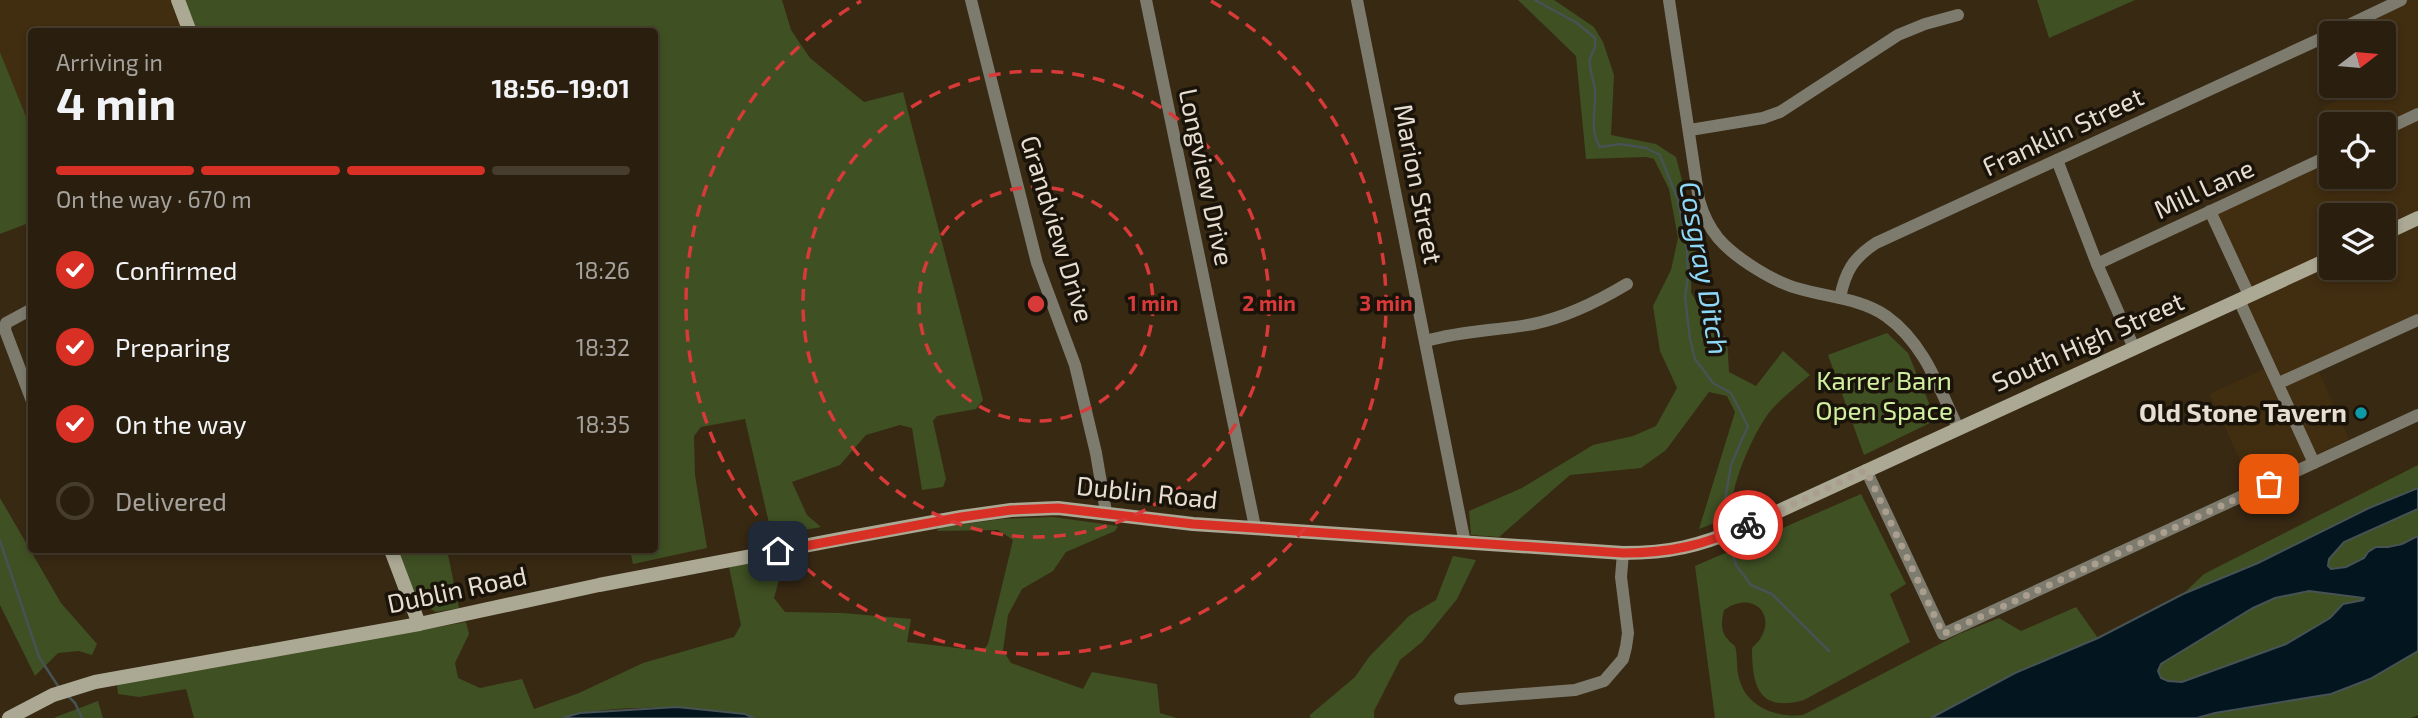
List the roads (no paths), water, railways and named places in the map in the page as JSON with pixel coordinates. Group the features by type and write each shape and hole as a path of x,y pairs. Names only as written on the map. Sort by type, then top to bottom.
{"main road":[{"path":"178,0 188,28"},
{"path":"2396,228 2418,218"},
{"name":"South High Street","path":"1866,470 2319,264"},
{"name":"Dublin Road","path":"9,718 53,695 85,684 419,624 599,585 1011,510 1058,508 1193,524 1623,553 1673,551 1734,531 1866,470"},
{"path":"392,553 419,624"}],"street":[{"name":"Grandview Drive","path":"971,0 1037,263 1075,365 1096,453 1105,512"},
{"name":"Longview Drive","path":"1146,0 1255,527"},
{"name":"Marion Street","path":"1357,0 1465,543"},
{"path":"1669,0 1699,200 1703,214 1720,241 1743,260 1780,282 1801,290 1840,298 1884,314 1910,337 1925,359 1958,428"},
{"name":"Franklin Street","path":"2356,21 2401,0"},
{"path":"1690,130 1763,118 1780,111 1898,35 1924,24 1958,15"},
{"name":"Franklin Street","path":"1840,298 1843,281 1855,258 1876,243 2319,39"},
{"path":"2396,124 2418,114"},
{"path":"2057,160 2096,264 2134,348"},
{"name":"Mill Lane","path":"2096,264 2319,161"},
{"path":"2210,211 2314,463"},
{"path":"1426,341 1474,330 1532,324 1574,313 1627,284"},
{"path":"28,311 6,323 8,342 28,391"},
{"path":"2279,383 2418,320"},
{"path":"1866,470 1943,634 2418,415"},
{"path":"1460,699 1575,690 1604,681 1623,659 1626,647 1628,633 1622,577 1623,553"}],"water":[{"path":"2418,488 2418,509 2344,542 2329,559 2328,566 2331,569 2346,567 2364,558 2376,547 2402,544 2418,536 2418,651 2370,679 2331,694 2197,718 1931,718 2015,673 2098,638 2183,594 2258,563 2369,508","holes":["2309,591 2364,598 2343,604 2330,618 2286,644 2182,682 2161,678 2158,671 2161,664 2253,608 2275,598"]},
{"path":"677,707 745,714 754,718 562,718 580,713"}],"waterway":[{"name":"Cosgray Ditch","path":"1535,0 1577,23 1595,38 1590,63 1595,92 1594,127 1600,147 1620,144 1646,148 1660,155 1678,200 1687,251 1688,277 1685,297 1695,359 1713,383 1731,393 1748,426 1731,465 1723,512 1724,531"},
{"path":"0,541 39,657 58,686"},
{"name":"Cosgray Ditch","path":"1728,541 1736,565 1751,585 1772,594 1829,651"},
{"path":"68,696 75,703 82,718"}],"place":[{"name":"Old Stone Tavern","path":"2361,413"}],"park label":[{"name":"Karrer Barn Open Space","path":"1884,396"}]}
